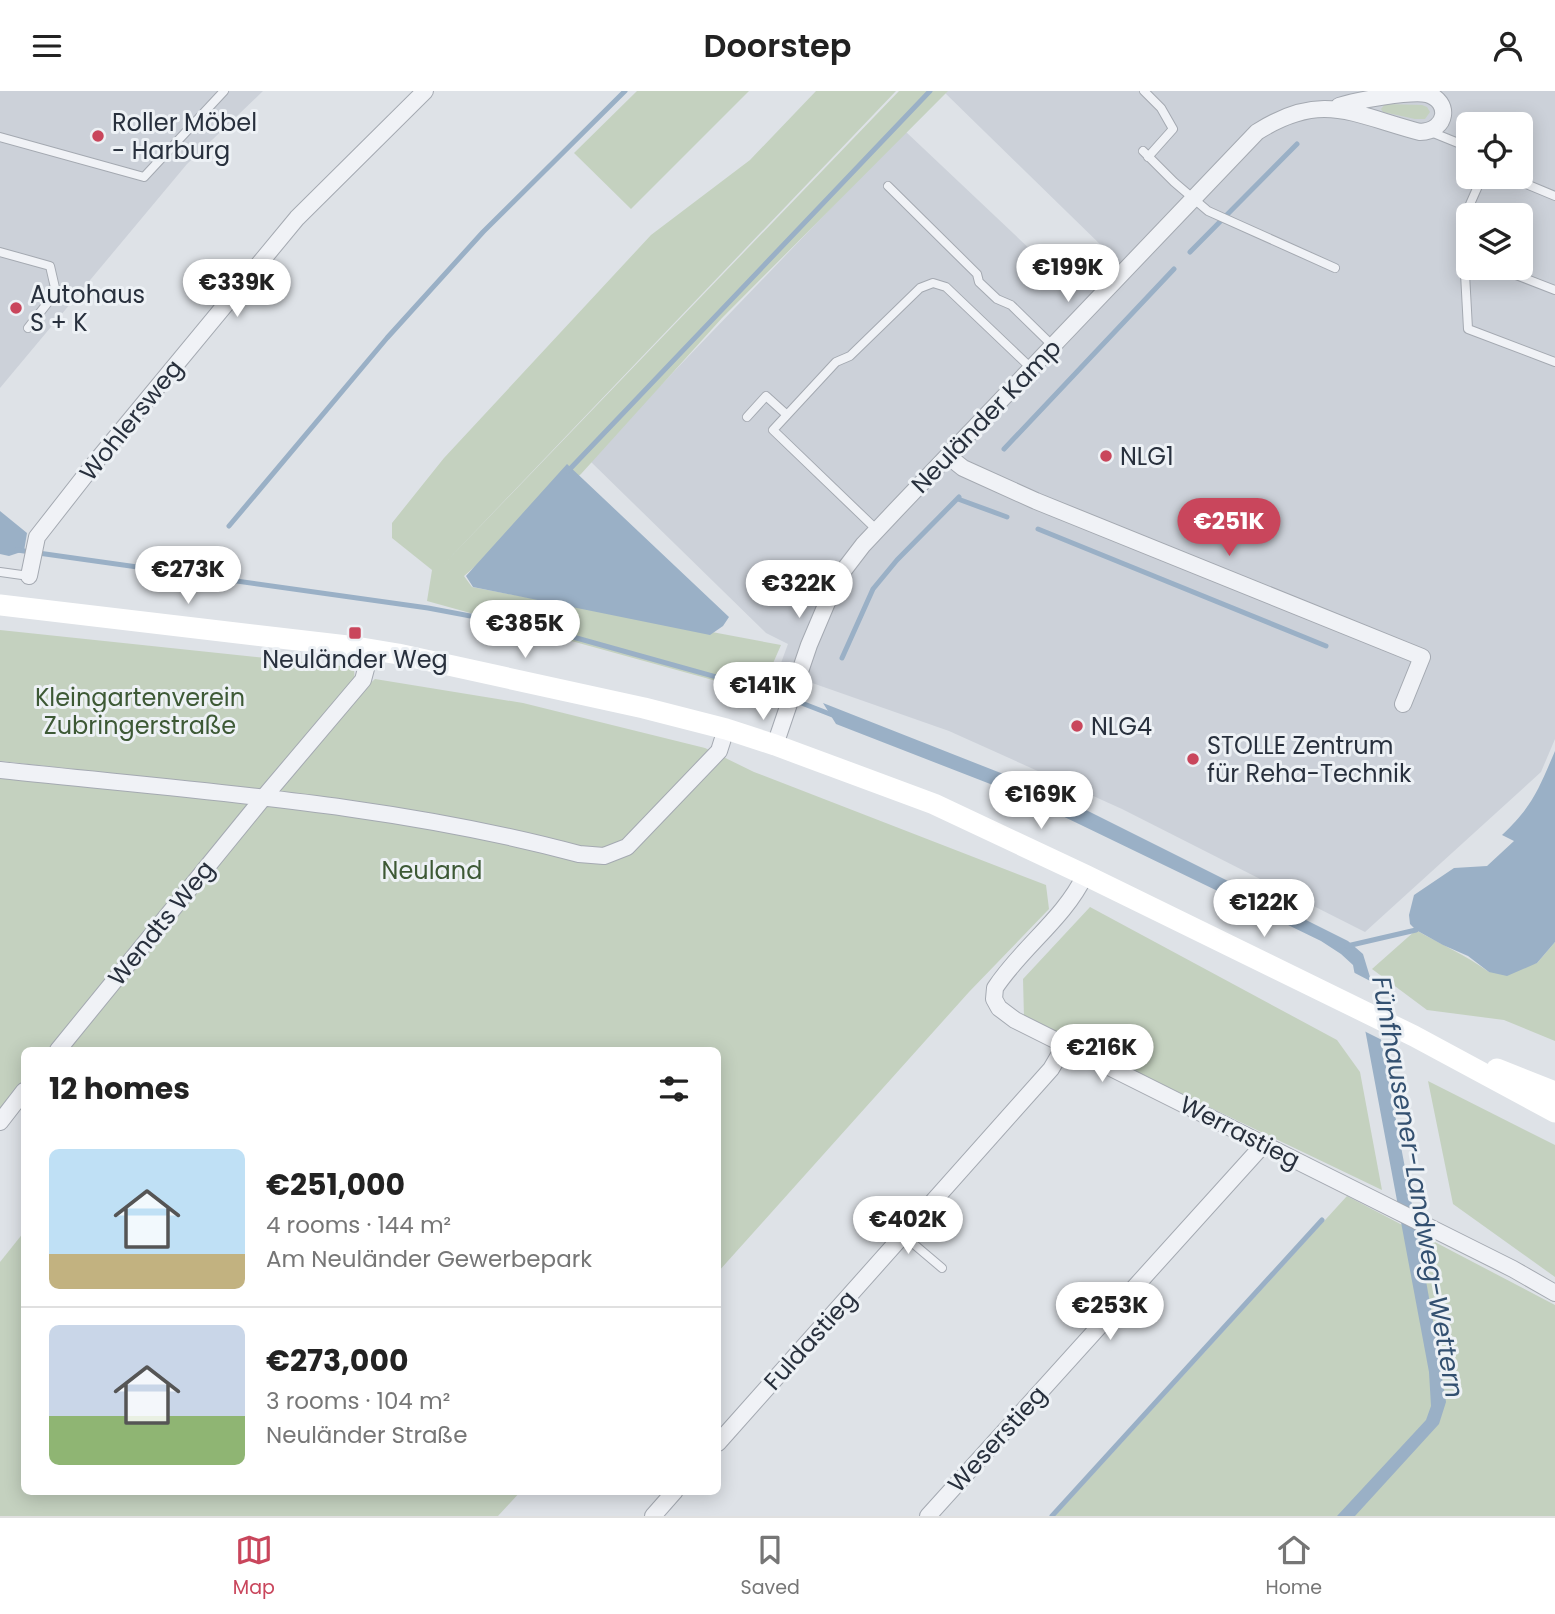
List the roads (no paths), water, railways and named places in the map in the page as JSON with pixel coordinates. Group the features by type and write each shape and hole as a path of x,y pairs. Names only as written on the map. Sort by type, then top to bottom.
{"main road":[{"path":"0,605 371,650 644,708 726,729 934,804 1086,875 1414,1036 1555,1112"},
{"path":"1414,1036 1555,1092"}],"street":[{"name":"Wohlersweg","path":"30,569 37,537 296,218 425,91"},
{"name":"Neuländer Kamp","path":"775,745 797,677 837,579 877,530 1257,132 1276,117 1298,107 1311,105 1339,106 1420,132 1431,132 1437,128 1443,114 1441,105 1429,95 1419,93 1358,95 1339,106"},
{"path":"948,456 962,468 1036,501 1422,657 1403,704"},
{"path":"264,797 363,680 371,650"},
{"path":"0,770 264,797 425,822 579,854 604,856 627,847 672,801 719,751 726,729"},
{"name":"Wendts Weg","path":"60,1047 264,797"},
{"name":"Werrastieg","path":"1086,875 1074,896 1053,922 998,983 993,995 999,1008 1007,1016 1555,1293"},
{"name":"Fuldastieg","path":"721,1440 1051,1069 1065,1045"},
{"path":"0,1122 21,1095"},
{"name":"Weserstieg","path":"928,1516 1264,1144"},
{"path":"653,1516 671,1495"}],"lane":[{"path":"0,137 144,177 224,91"},
{"path":"1144,91 1161,108 1173,129 1146,154 1193,199 1208,211 1231,223 1335,268"},
{"path":"1431,132 1456,142"},
{"path":"888,185 977,274 979,282 988,291 997,299 1011,305 1053,346"},
{"path":"1533,188 1555,197"},
{"path":"0,252 50,266 56,292 28,328"},
{"path":"1467,280 1468,329 1555,362"},
{"path":"1529,280 1555,290"},
{"path":"877,530 773,430 836,362 850,356 920,288 930,283 946,287 1031,368"},
{"path":"747,417 766,396 788,415"},
{"path":"0,572 30,569"},
{"path":"903,1235 942,1268"}],"water":[{"path":"567,464 729,617 723,626 710,635 473,587 466,576"},
{"path":"0,511 27,533 24,551 9,556 0,554"},
{"path":"823,703 1054,794 1348,941 1363,954 1370,977 1446,1402 1439,1424 1355,1516 1337,1516 1426,1420 1431,1406 1429,1372 1353,965 1321,941 1021,796 836,724"},
{"path":"1555,751 1555,942 1537,963 1507,976 1489,972 1468,956 1443,945 1410,924 1409,915 1414,895 1454,868 1487,866 1514,841 1502,835 1528,805"}],"waterway":[{"path":"229,526 387,338 483,232 625,91"},
{"path":"568,471 930,91"},
{"path":"1190,252 1297,144"},
{"path":"1004,449 1174,269"},
{"path":"842,658 873,589 897,560 959,497"},
{"path":"958,499 1007,517"},
{"path":"1038,529 1326,646"},
{"name":"Fünfhausener-Landweg-Wettern","path":"17,550 428,608 555,632 781,695 835,716"},
{"path":"1347,946 1416,930"},
{"path":"1052,1516 1322,1220"}],"place":[{"name":"Roller Möbel - Harburg","path":"98,136"},
{"name":"Autohaus S + K","path":"16,308"},
{"name":"NLG1","path":"1106,456"},
{"name":"Neuländer Weg","path":"355,633"},
{"name":"NLG4","path":"1077,726"},
{"name":"STOLLE Zentrum für Reha-Technik","path":"1193,759"}],"park label":[{"name":"Kleingartenverein Zubringerstraße","path":"140,711"},
{"name":"Neuland","path":"432,870"}]}
